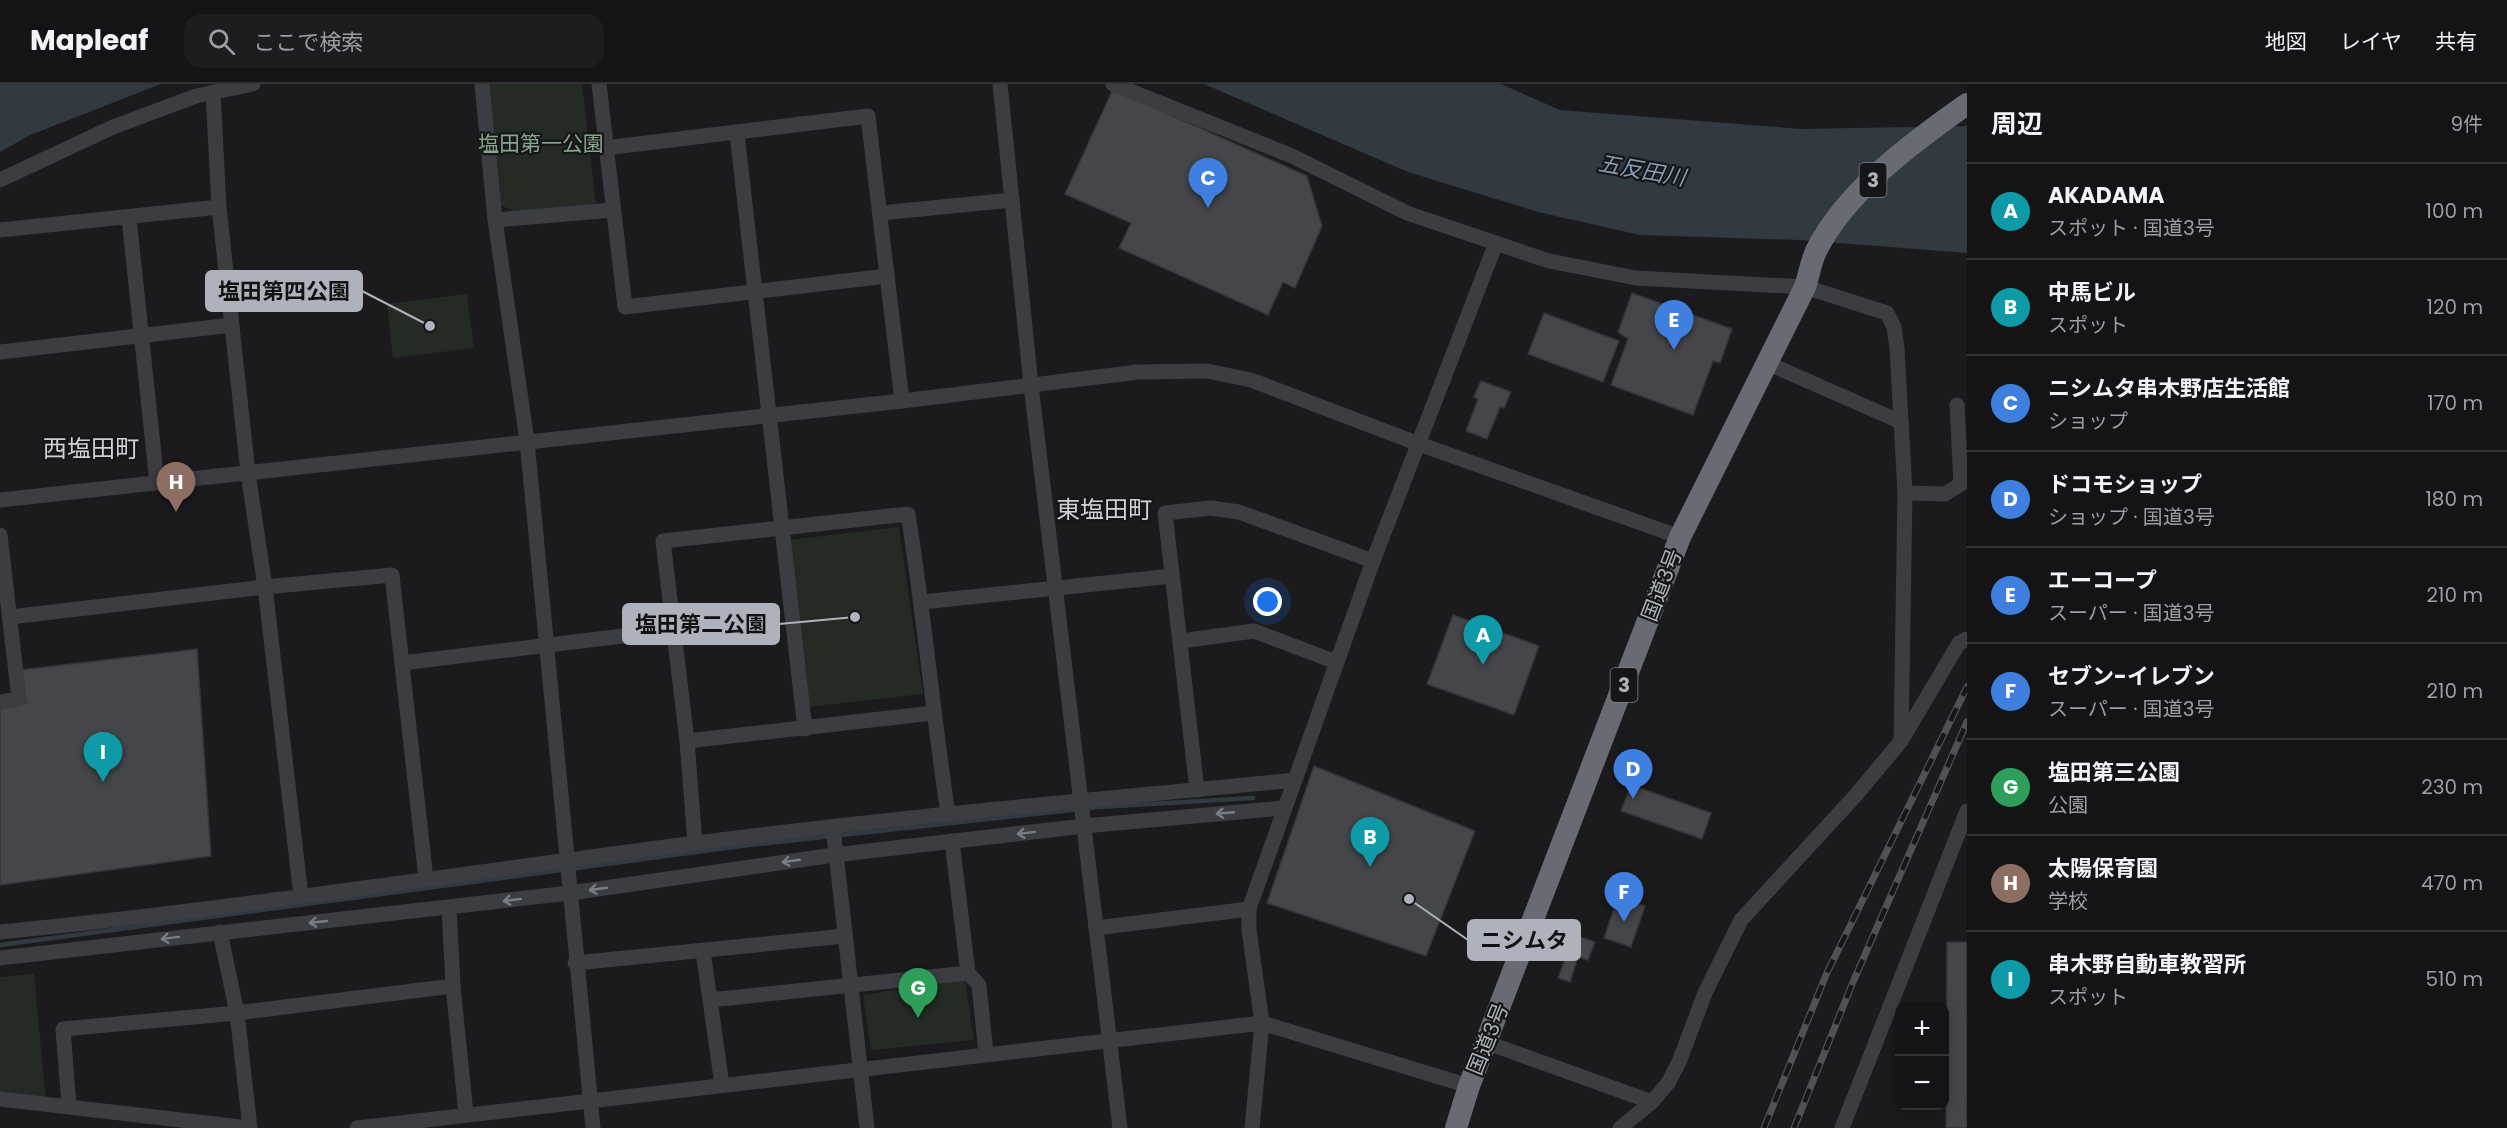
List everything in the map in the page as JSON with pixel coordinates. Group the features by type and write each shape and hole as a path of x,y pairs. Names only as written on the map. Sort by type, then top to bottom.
{"highway":[{"name":"国道3号","path":"1455,1128 1469,1086 1488,1043 1680,537 1805,287 1815,253 1834,222 1870,183 1922,134 1967,104"}],"street":[{"path":"0,180 113,127 196,96 253,84"},
{"path":"482,84 495,220 527,441 575,963 593,1128"},
{"path":"598,84 625,307 887,276"},
{"path":"1000,84 1031,385 1120,1128"},
{"path":"1113,84 1292,156 1407,213 1550,261 1636,278 1805,287 1887,313 1894,327 1897,348 1905,493 1901,741"},
{"path":"213,93 219,207 248,473 265,586 301,896"},
{"path":"606,148 737,134 868,116 902,401"},
{"path":"737,134 805,729"},
{"path":"881,213 1012,200"},
{"path":"0,230 219,207"},
{"path":"495,220 612,210"},
{"path":"129,218 157,483"},
{"path":"1252,1128 1262,1023 1249,930 1249,909 1373,561 1496,243"},
{"path":"0,352 232,325"},
{"path":"1767,363 1901,422"},
{"path":"0,500 902,401 1138,372 1207,371 1251,380 1419,444 1680,537"},
{"path":"1905,493 1944,494 1964,482 1957,405"},
{"path":"1197,790 1165,513 1211,508 1239,512 1373,561"},
{"path":"695,843 687,741 663,541 781,526 908,514 922,602 933,713 948,814"},
{"path":"0,535 19,699 0,702"},
{"path":"10,617 265,586 392,575 426,879"},
{"path":"922,602 1172,576"},
{"path":"402,663 672,630"},
{"path":"1180,641 1254,631 1336,662"},
{"path":"1620,1128 1652,1102 1668,1083 1679,1062 1705,993 1742,920 1856,795 1901,741 1959,643 1967,639"},
{"path":"687,741 933,713"},
{"path":"0,932 301,896 695,843 1081,799 1295,780"},
{"path":"0,958 570,893 834,855 952,841 1084,826 1284,808"},
{"path":"1842,1128 1967,811"},
{"path":"832,827 867,1128"},
{"path":"952,841 968,973 979,985 986,1054"},
{"path":"449,907 453,986 466,1114"},
{"path":"1096,928 1249,909"},
{"path":"0,1099 250,1128 237,1013 220,932"},
{"path":"575,963 845,936"},
{"path":"703,951 722,1085"},
{"path":"710,1000 968,973"},
{"path":"69,1106 63,1029 237,1013 453,986"},
{"path":"357,1128 1262,1023 1469,1086"},
{"path":"1488,1043 1652,1102"}],"green space":[{"name":"塩田第一公園","path":"487,84 582,84 596,204 514,211 498,204"},
{"path":"467,294 474,348 393,358 387,304"},
{"path":"899,527 923,694 808,707 788,540"},
{"path":"34,974 46,1103 0,1099 0,977"},
{"path":"965,979 974,1040 871,1050 863,995"}],"water":[{"path":"0,84 161,84 30,135 0,152"},
{"name":"五反田川","path":"1204,84 1501,84 1560,110 1801,129 1967,126 1967,253 1800,240 1640,235 1538,212 1408,172"}],"building":[{"path":"1113,89 1307,176 1322,226 1295,288 1283,282 1268,315 1119,248 1131,223 1065,194"},
{"path":"1632,293 1732,329 1720,363 1713,361 1693,415 1611,385 1628,339 1618,332"},
{"path":"1544,313 1619,341 1603,382 1528,354"},
{"path":"1481,381 1511,392 1504,408 1500,407 1487,439 1466,431 1478,399 1474,397"},
{"path":"1453,615 1539,646 1514,715 1427,684"},
{"path":"197,649 211,856 0,885 0,707 26,703 21,670"},
{"path":"1314,766 1475,831 1426,956 1267,903"},
{"path":"1631,785 1711,813 1702,839 1621,811"},
{"path":"1618,897 1645,906 1631,947 1604,938"},
{"path":"1574,935 1595,942 1588,960 1578,957 1570,982 1558,978"},
{"path":"1947,942 1967,942 1967,1128 1946,1128 1946,1110 1949,1110 1949,1002 1947,1002"}],"waterway":[{"path":"0,945 741,846 1099,807 1253,798"}],"railway":[{"path":"1764,1128 1826,975 1967,687"},
{"path":"1794,1128 1853,982 1967,722"}],"place":[{"name":"ニシムタ串木野店生活館","path":"1208,208"},
{"name":"塩田第四公園","path":"430,326"},
{"name":"エーコープ","path":"1674,350"},
{"name":"太陽保育園","path":"176,512"},
{"name":"塩田第二公園","path":"855,617"},
{"name":"AKADAMA","path":"1483,665"},
{"name":"串木野自動車教習所","path":"103,782"},
{"name":"ドコモショップ","path":"1633,799"},
{"name":"中馬ビル","path":"1370,867"},
{"name":"ニシムタ","path":"1409,899"},
{"name":"セブン-イレブン","path":"1624,922"},
{"name":"塩田第三公園","path":"918,1018"}],"district":[{"name":"西塩田町","path":"91,449"},
{"name":"東塩田町","path":"1104,510"}]}
